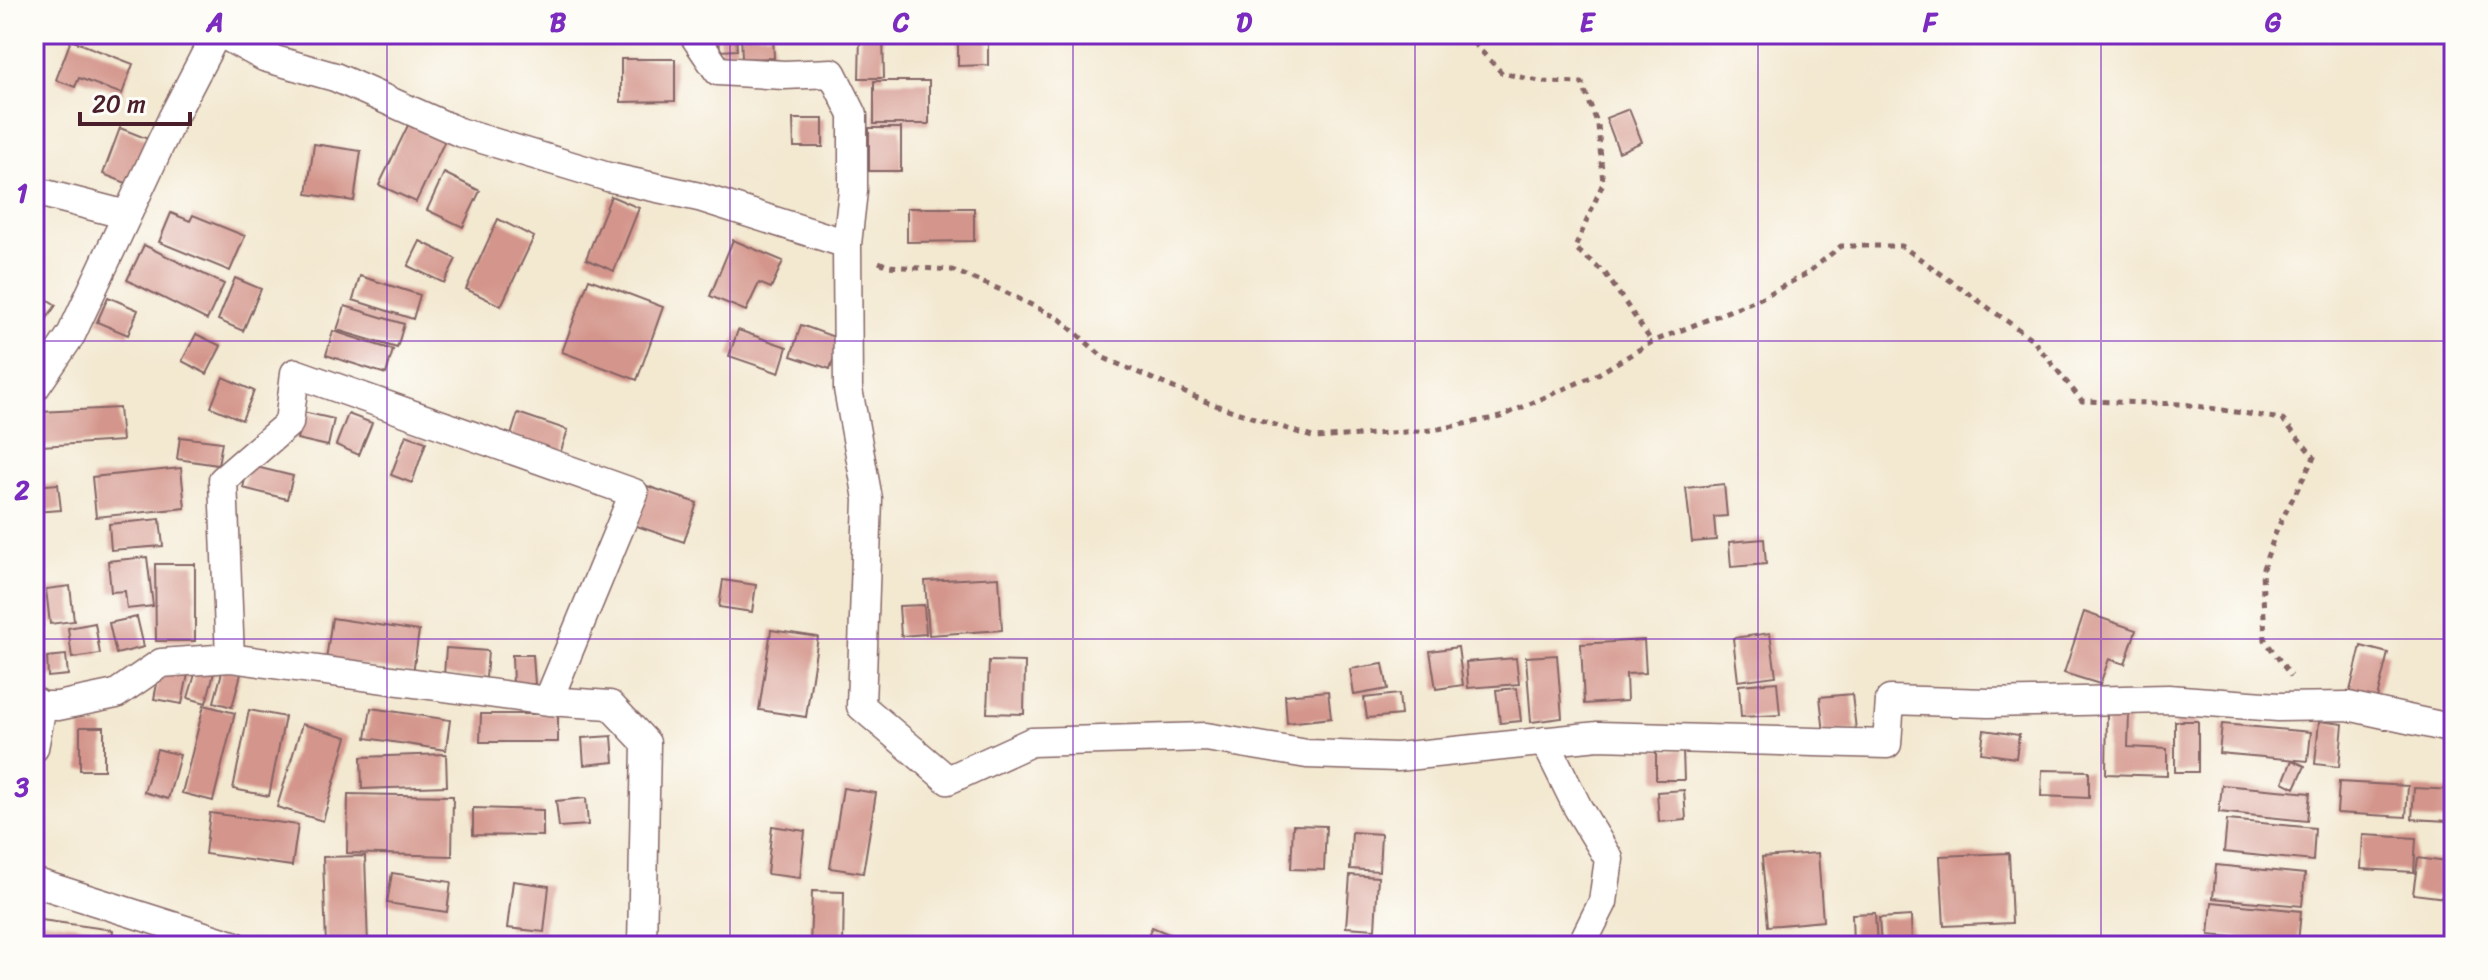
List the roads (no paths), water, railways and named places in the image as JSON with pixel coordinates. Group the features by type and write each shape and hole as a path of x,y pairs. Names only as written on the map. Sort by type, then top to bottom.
{"street":[{"path":"34,389 71,335 172,119 219,34 264,57 335,77 459,132 608,177 699,197 847,244"},
{"path":"693,34 718,71 784,75 832,73 853,115 853,191 847,244 848,389 868,499 861,706 948,780 1031,742 1206,737 1307,754 1397,757 1598,736 1887,744 1890,700 1988,703 2168,699 2278,707 2348,706 2454,729"},
{"path":"34,191 127,215"},
{"path":"230,658 223,480 289,423 295,373 634,493 548,701"},
{"path":"34,748 38,703 58,706 116,694 161,663 230,658 548,701 610,705 646,743 642,946"},
{"path":"1545,741 1578,808 1609,859 1603,902 1581,946"},
{"path":"34,882 236,946"}]}
